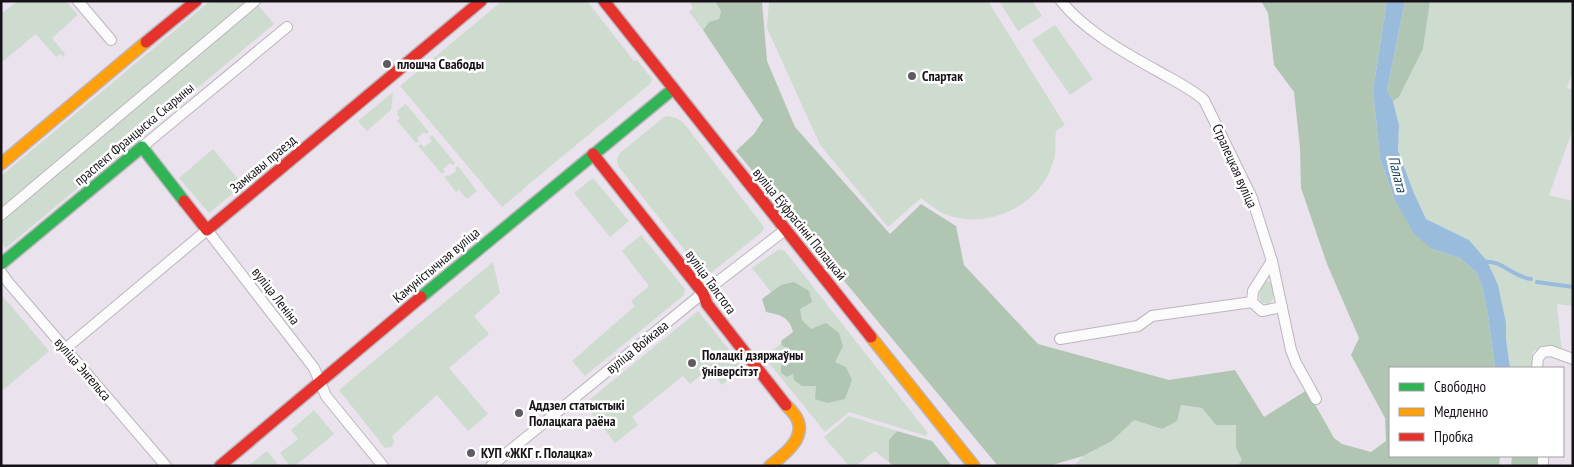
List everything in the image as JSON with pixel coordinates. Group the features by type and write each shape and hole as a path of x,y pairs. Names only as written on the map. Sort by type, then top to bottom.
{"street":[{"path":"78,1 111,40"},
{"path":"1,164 196,1"},
{"path":"1,215 254,1"},
{"name":"Замкавы праезд","path":"65,348 481,1"},
{"name":"вуліца Еўфрасінні Полацкай","path":"604,1 974,466"},
{"name":"Стралецкая вуліца","path":"1061,1 1088,28 1145,64 1194,91 1204,100 1252,198 1272,261 1291,350 1316,399"},
{"name":"праспект Францыска Скарыны","path":"1,264 287,27"},
{"name":"Камуністычная вуліца","path":"220,466 673,88"},
{"name":"вуліца Леніна","path":"142,147 314,368 326,396 383,466"},
{"name":"вуліца Талстога","path":"593,154 703,293 707,304 798,420 800,431 795,442 787,452 770,466"},
{"name":"вуліца Войкава","path":"491,466 703,293 785,230"},
{"path":"1272,261 1252,291 1252,302 1262,311 1282,307"},
{"name":"вуліца Энгельса","path":"1,272 166,466"},
{"path":"1060,339 1138,326 1152,316 1252,302"},
{"path":"1537,367 1538,358 1543,352 1551,352 1573,359"}],"green space":[{"path":"18,1 66,1 78,15 52,38 65,54 63,57 60,54 56,57 36,34 1,63 1,14"},
{"path":"210,1 255,1 274,24 6,248 1,243 1,176"},
{"path":"502,1 587,1 634,61 637,60 652,79 651,83 502,207 400,86"},
{"path":"689,1 715,1 721,11 719,20 709,22 703,30 689,12 693,8"},
{"path":"715,1 762,1 767,61 795,127 890,234 921,204 956,226 964,265 1038,344 1169,380 1235,370 1264,417 1307,390 1334,438 1342,444 1371,452 1386,441 1385,418 1351,355 1359,338 1327,264 1301,188 1300,148 1294,92 1274,65 1268,13 1261,1 1387,1 1373,90 1380,158 1394,198 1432,249 1460,258 1476,272 1482,286 1488,315 1495,367 1389,367 1389,457 1500,457 1499,466 1237,466 1242,460 1236,448 1236,425 1216,425 1202,408 1181,405 1177,421 1162,429 1134,420 1112,441 1083,456 1049,466 998,466 736,151 754,134 763,120 703,30 709,22 719,19 721,11"},
{"name":"Спартак","path":"769,1 988,1 1065,125 1056,131 1055,154 1050,170 1042,185 1018,207 986,218 970,219 949,216 940,212 921,198 888,227 820,145 767,28"},
{"path":"999,1 1032,1 1042,16 1018,31"},
{"path":"1405,1 1430,1 1423,49 1399,97 1393,101 1387,91"},
{"path":"1430,1 1573,1 1573,72 1567,88 1573,90 1573,129 1549,195 1573,201 1573,306 1557,304 1562,353 1555,350 1535,350 1532,353 1536,359 1535,367 1510,367 1506,323 1469,240 1426,219 1413,191 1398,149 1399,125 1393,101 1399,97 1423,49"},
{"path":"1055,25 1093,79 1070,95 1032,40"},
{"path":"393,92 391,110 367,131 358,121"},
{"path":"406,104 429,132 426,134 424,132 417,138 419,141 416,143 397,121 400,118 397,115 398,110"},
{"path":"669,116 683,122 764,227 762,232 712,272 701,271 617,164 617,159 621,152 664,117"},
{"path":"432,135 455,163 452,165 450,163 443,169 445,171 442,174 418,146 421,144 424,147 432,141 429,138"},
{"path":"213,149 243,185 209,213 179,178"},
{"path":"458,166 477,191 467,199 459,190 456,192 444,177 456,171 455,168"},
{"path":"593,178 629,221 610,237 574,193"},
{"path":"641,235 685,289 684,295 585,376 572,361 635,306 631,301 649,286 622,251"},
{"path":"779,249 785,251 928,433 926,436 849,412 825,432 764,357 800,329 752,268"},
{"path":"493,262 500,293 474,316 489,334 449,368 488,414 468,431 437,395 392,436 394,442 392,447 385,448 339,390"},
{"path":"1267,281 1270,282 1274,291 1272,300 1268,304 1261,302 1260,296 1261,288"},
{"path":"794,282 809,291 812,302 800,309 802,320 811,329 826,323 839,333 843,346 835,362 846,367 852,380 845,399 827,403 815,399 816,386 802,386 794,380 793,374 787,377 781,373 781,361 790,351 789,348 782,346 781,341 793,332 786,319 780,315 766,312 762,299 781,285"},
{"path":"1,294 49,351 1,392"},
{"path":"698,311 743,367 722,385 709,369 690,384 683,376 632,417 638,425 615,443 584,404"},
{"path":"1180,405 1202,408 1216,425 1236,425 1236,448 1242,460 1237,466 1074,466 1083,456 1112,441 1134,420 1162,429"},
{"path":"314,410 334,434 295,466 290,466 280,453 298,439 291,430"},
{"path":"849,416 897,431 889,440 889,462 875,451 856,466 849,466 824,437"},
{"path":"897,431 932,441 952,466 893,466 889,462 889,440"},
{"path":"267,451 279,466 248,466"},
{"path":"1512,457 1537,457 1536,466 1511,466"}],"water":[{"name":"Палата","path":"1387,1 1405,1 1387,91 1393,101 1399,125 1398,150 1413,191 1426,219 1469,240 1487,261 1498,285 1506,323 1510,367 1495,367 1488,315 1482,286 1476,272 1460,258 1432,249 1414,234 1394,198 1380,158 1373,90"}],"waterway":[{"path":"1483,262 1496,263 1524,278 1531,279"},
{"path":"1537,282 1573,287"}],"traffic: fast":[{"path":"421,297 673,89"},
{"path":"1,264 142,147 184,201"}],"traffic: slow":[{"path":"1,164 146,42"},
{"path":"871,337 974,466"},
{"path":"770,466 791,447 798,435 797,419 786,405"}],"traffic: jam":[{"path":"146,42 196,1"},
{"path":"184,201 207,230 481,1"},
{"path":"604,1 871,337"},
{"path":"593,154 703,293 707,304 786,405"},
{"path":"220,466 421,297"}],"place":[{"name":"плошча Свабоды","path":"387,64"},
{"name":"Спартак","path":"912,76"},
{"name":"Полацкі дзяржаўны ўніверсітэт","path":"692,363"},
{"name":"Аддзел статыстыкі Полацкага раёна","path":"519,413"},
{"name":"КУП «ЖКГ г. Полацка»","path":"471,453"}]}
